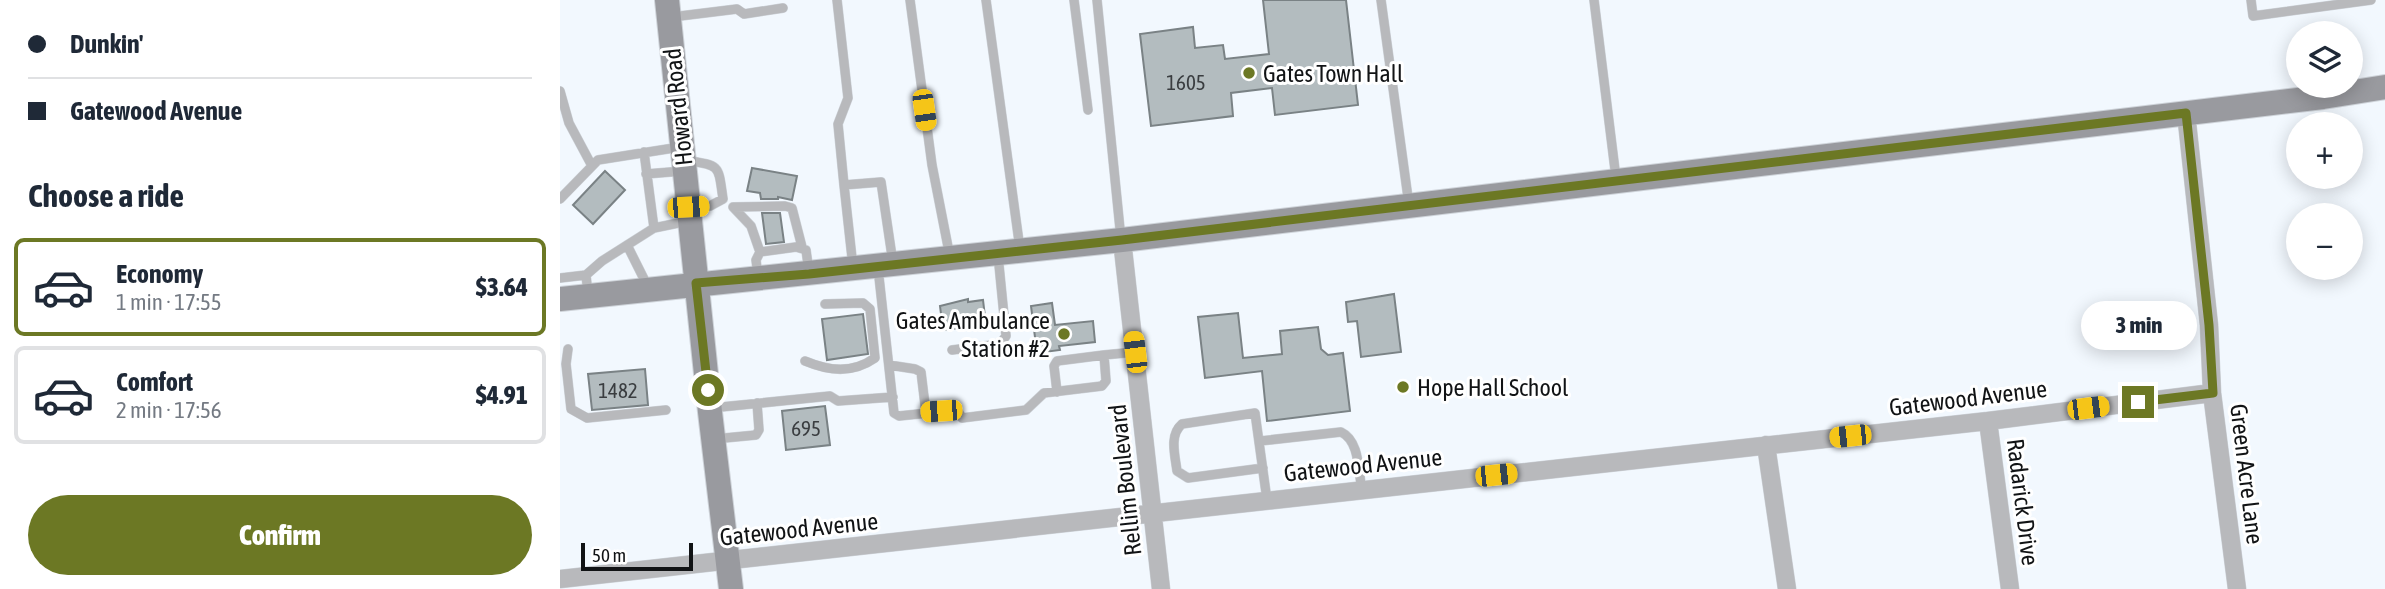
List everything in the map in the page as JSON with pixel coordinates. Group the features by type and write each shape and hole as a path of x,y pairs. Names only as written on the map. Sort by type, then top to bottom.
{"main road":[{"name":"Howard Road","path":"668,8 709,408 731,589"},
{"path":"560,299 587,285 649,289 886,266 2323,97 2385,87"}],"street":[{"name":"Green Acre Lane","path":"2186,113 2209,325 2213,393 2237,589"},
{"name":"Rellim Boulevard","path":"1122,240 1161,589"},
{"name":"Gatewood Avenue","path":"560,579 1988,421 2213,393"},
{"name":"Radarick Drive","path":"1988,421 2010,589"},
{"path":"1766,445 1787,589"}],"lane":[{"path":"837,0 848,98 838,124 853,269"},
{"path":"909,0 937,192 950,258"},
{"path":"952,350 1000,344 1006,336 1009,252 986,0"},
{"path":"1074,0 1088,110"},
{"path":"1097,0 1122,240"},
{"path":"1381,0 1409,206"},
{"path":"1594,0 1616,180"},
{"path":"2251,0 2253,16 2371,0"},
{"path":"668,8 737,9 744,14 783,8"},
{"path":"560,91 569,123 592,166"},
{"path":"643,152 653,228"},
{"path":"560,198 598,160 643,152 712,164 719,170 723,200 751,226 760,252 757,260 758,278"},
{"path":"646,174 683,159"},
{"path":"844,185 881,182 889,365 894,413 899,416 957,410 962,418 1026,410 1044,393 1102,386 1106,381 1104,355"},
{"path":"560,278 587,285 602,261 653,228 723,200"},
{"path":"733,207 792,208 802,247 806,250 809,274"},
{"path":"627,245 649,289"},
{"path":"760,252 802,247"},
{"path":"805,361 828,370 862,367 875,358 870,309 863,303 825,304"},
{"path":"568,349 566,364 571,409 587,418 666,410"},
{"path":"1057,392 1054,366 1058,360 1135,352"},
{"path":"889,365 920,372 926,413"},
{"path":"709,408 830,396 838,401 892,397"},
{"path":"713,439 756,435 759,430 757,403"},
{"path":"1263,468 1188,478 1177,471 1174,436 1182,424 1255,413 1260,441 1267,500"},
{"path":"1260,441 1341,432 1349,436 1353,443 1362,490"}],"building":[{"name":"Gates Town Hall","path":"1263,0 1346,0 1358,105 1275,115 1272,88 1231,93 1233,116 1151,126 1140,34 1193,27 1195,48 1223,45 1225,59 1269,54"},
{"path":"752,168 797,176 792,200 778,197 761,199 760,193 747,191"},
{"path":"605,171 625,190 593,224 573,205"},
{"path":"762,213 780,213 784,242 766,244"},
{"path":"1394,294 1401,352 1361,357 1357,321 1348,322 1346,302"},
{"path":"968,299 968,302 983,300 986,325 943,330 940,306"},
{"name":"Gates Ambulance Station #2","path":"1052,303 1055,325 1093,321 1095,342 1059,346 1060,350 1037,353 1031,306"},
{"path":"1238,313 1243,358 1282,354 1280,331 1318,327 1321,349 1328,355 1343,353 1350,411 1267,421 1262,371 1205,378 1198,317"},
{"path":"863,314 868,354 827,360 822,319"},
{"path":"645,369 648,405 592,410 588,374"},
{"path":"825,406 830,445 786,450 782,411"}],"place":[{"name":"Gates Town Hall","path":"1249,73"},
{"name":"Gates Ambulance Station #2","path":"1064,334"},
{"name":"Hope Hall School","path":"1403,387"}],"route":[{"path":"708,390 696,283 809,274 1122,240 2186,113 2209,325 2213,393 2138,402"}]}
